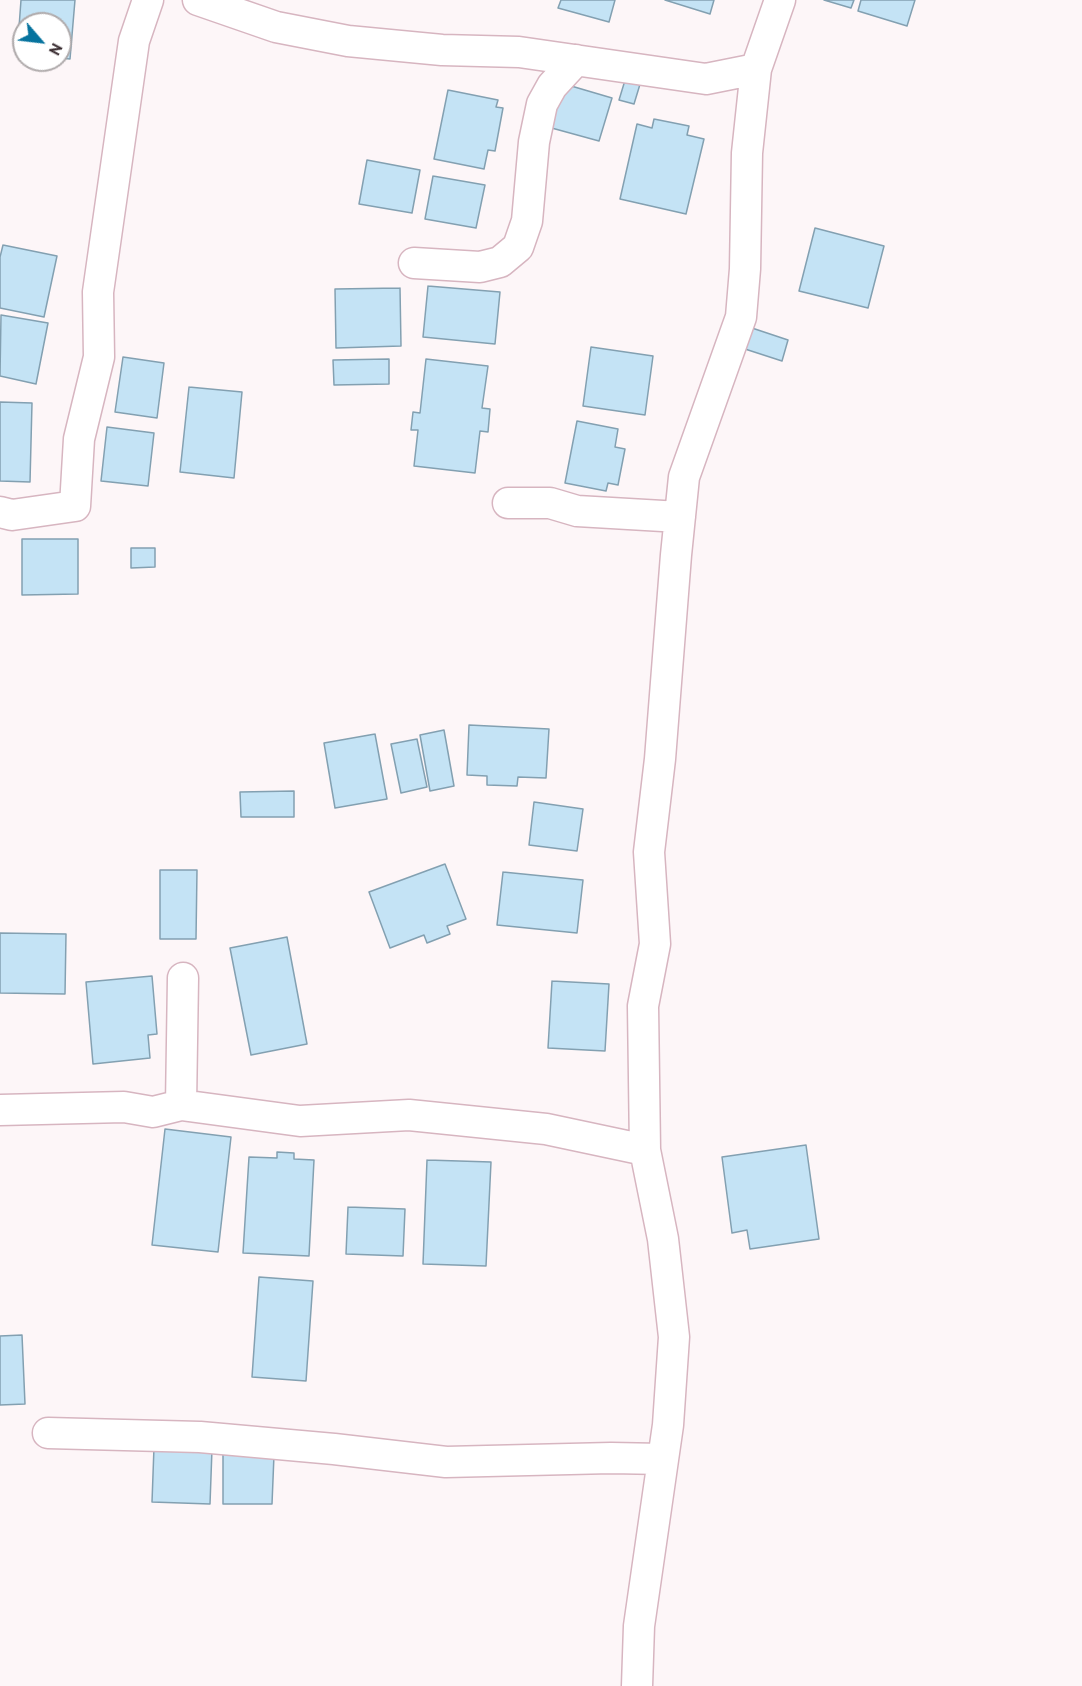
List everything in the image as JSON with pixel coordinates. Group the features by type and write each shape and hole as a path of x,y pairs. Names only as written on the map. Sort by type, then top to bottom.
{"street":[{"path":"0,512 12,515 75,506 79,439 99,357 98,292 134,41 148,0"},
{"path":"198,0 276,27 348,41 442,50 519,52 706,79 756,69"},
{"path":"637,1686 639,1626 668,1425 674,1337 663,1239 645,1150 643,1006 656,944 649,852 660,759 684,477 741,317 745,269 747,153 756,69 780,0"},
{"path":"414,263 480,267 500,262 518,247 527,221 534,142 542,104 552,86 576,60"},
{"path":"508,503 550,503 576,511 680,517"},
{"path":"181,1105 183,978"},
{"path":"0,1110 124,1107 153,1113 181,1105 300,1121 409,1115 546,1129 645,1150"},
{"path":"48,1432 200,1437 446,1462 663,1459"}],"building":[{"path":"21,0 75,0 72,35 72,12 20,12"},
{"path":"561,0 615,0 609,22 558,8"},
{"path":"665,0 714,0 710,14"},
{"path":"824,0 854,0 851,8"},
{"path":"861,0 915,0 907,26 858,11"},
{"path":"626,77 641,81 634,104 619,100"},
{"path":"561,83 612,98 599,141 548,127"},
{"path":"448,90 498,100 496,107 503,108 495,151 488,150 484,169 434,159"},
{"path":"654,119 689,126 687,135 704,139 686,214 620,199 637,124 652,128"},
{"path":"367,160 420,170 412,213 359,204"},
{"path":"433,176 485,185 476,228 425,219"},
{"path":"815,228 884,246 868,308 799,291"},
{"path":"3,245 57,256 44,317 0,308 0,257"},
{"path":"428,286 500,292 495,344 423,337"},
{"path":"400,288 401,346 336,348 335,289"},
{"path":"1,315 48,323 36,384 0,376"},
{"path":"752,328 788,340 782,361 745,349"},
{"path":"591,347 653,356 645,415 583,406"},
{"path":"123,357 164,363 157,418 115,412"},
{"path":"389,359 389,384 334,385 333,360"},
{"path":"426,359 488,366 482,408 490,409 488,432 480,431 475,473 414,466 418,430 411,430 413,412 420,413"},
{"path":"189,387 242,392 234,478 180,472"},
{"path":"0,402 32,403 30,482 0,481"},
{"path":"577,421 618,429 615,447 625,449 618,485 608,483 606,491 565,483"},
{"path":"107,427 154,433 148,486 101,481"},
{"path":"22,539 78,539 78,594 22,595"},
{"path":"131,548 155,548 155,567 131,568"},
{"path":"469,725 549,729 546,778 518,777 517,786 487,785 487,776 467,775"},
{"path":"444,730 454,786 430,791 420,735"},
{"path":"375,734 387,799 335,808 324,743"},
{"path":"417,739 427,787 401,793 391,744"},
{"path":"294,791 294,817 241,817 240,792"},
{"path":"534,802 583,809 577,851 529,845"},
{"path":"445,864 466,919 447,926 450,934 427,943 424,935 390,948 369,892"},
{"path":"160,870 197,870 196,939 160,939"},
{"path":"503,872 583,880 577,933 497,925"},
{"path":"0,933 66,934 65,994 0,993"},
{"path":"287,937 307,1044 251,1055 230,948"},
{"path":"152,976 157,1034 148,1035 150,1058 93,1064 86,982"},
{"path":"552,981 609,984 605,1051 548,1048"},
{"path":"165,1129 231,1137 218,1252 152,1245"},
{"path":"806,1145 819,1239 750,1249 747,1230 732,1233 722,1157"},
{"path":"277,1152 294,1153 294,1159 314,1160 309,1256 243,1253 249,1157 277,1158"},
{"path":"427,1160 491,1162 486,1266 423,1264"},
{"path":"348,1207 405,1209 403,1256 346,1254"},
{"path":"259,1277 313,1281 306,1381 252,1377"},
{"path":"22,1335 25,1404 0,1405 0,1336"},
{"path":"154,1447 212,1449 210,1504 152,1502"},
{"path":"223,1454 274,1455 272,1504 223,1504"}]}
